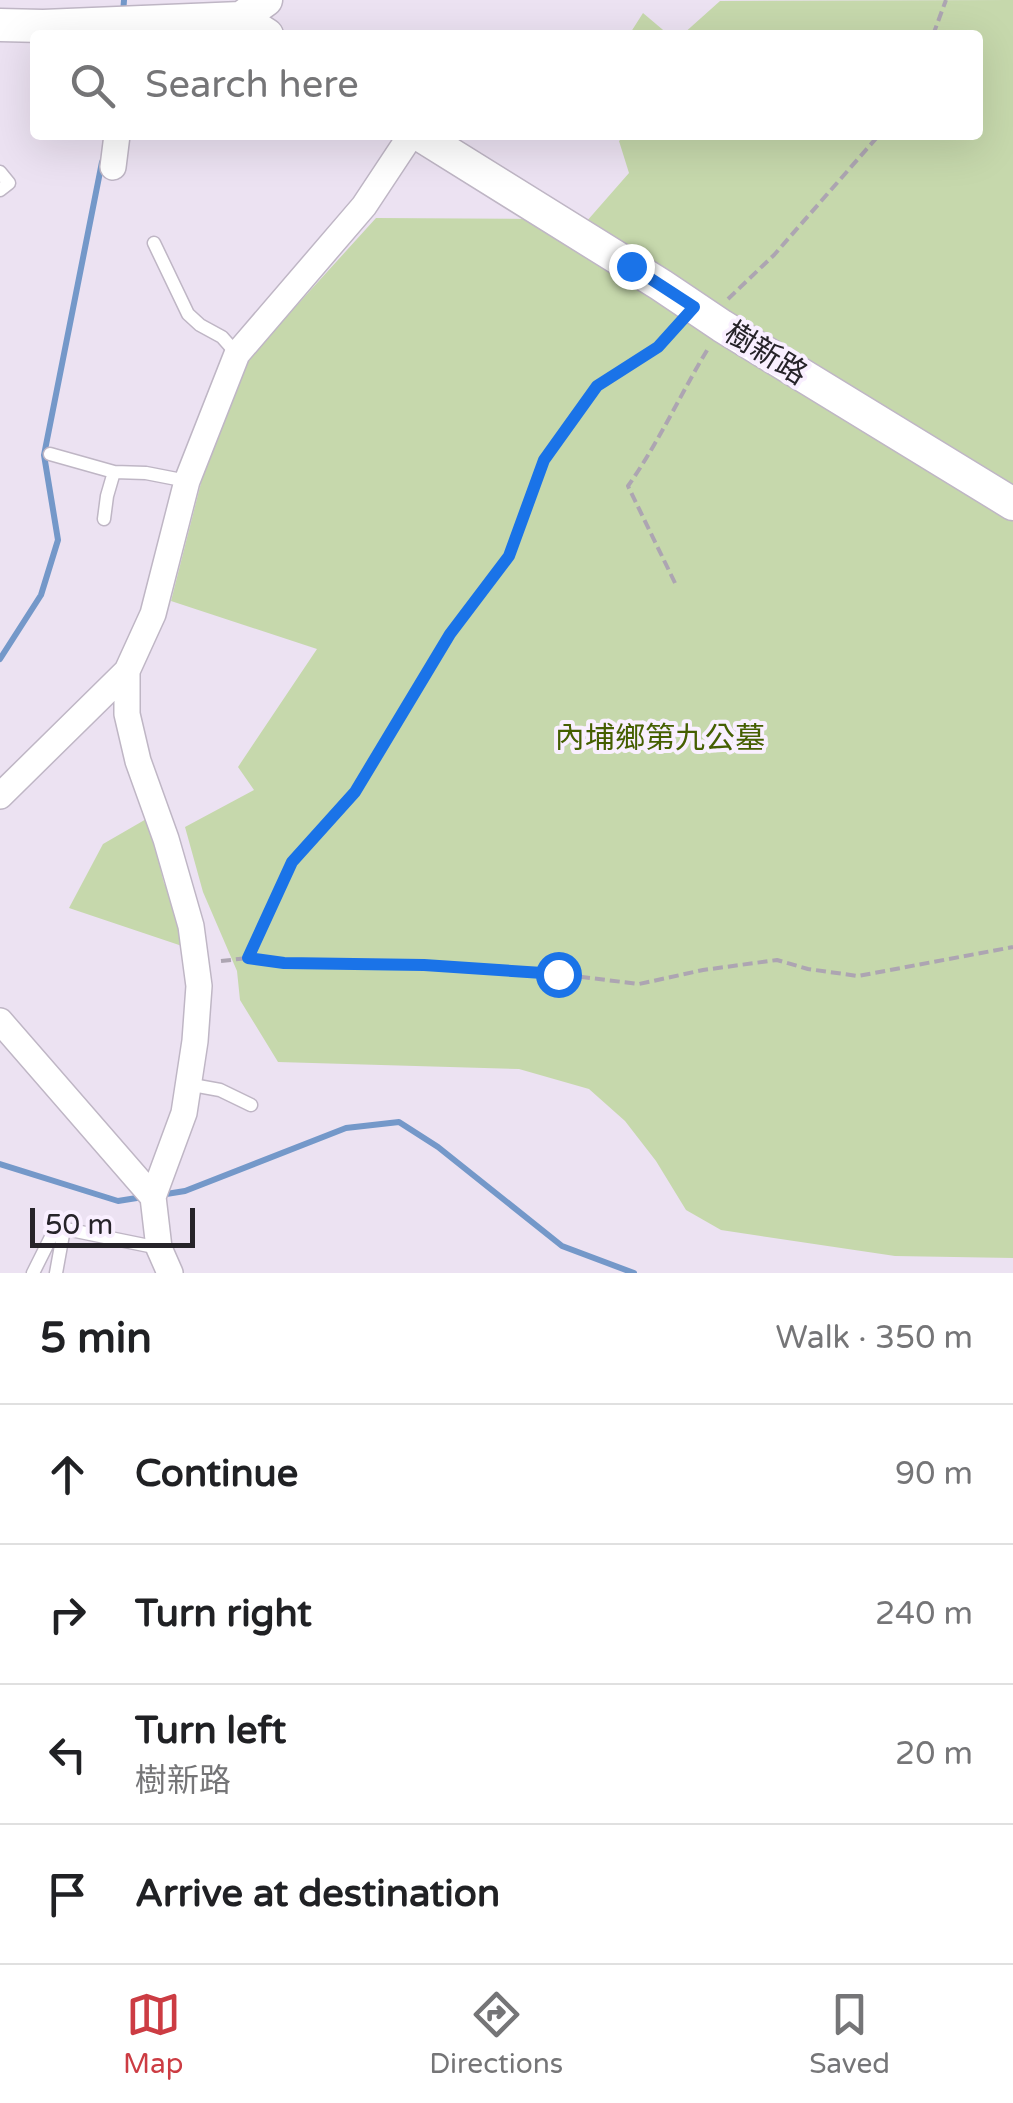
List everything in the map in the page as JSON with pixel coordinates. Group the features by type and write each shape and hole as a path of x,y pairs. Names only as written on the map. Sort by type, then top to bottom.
{"street":[{"path":"0,25 258,18"},
{"path":"113,167 116,140"},
{"path":"0,796 127,671 153,614 187,481 237,354 364,206 408,140"},
{"name":"樹新路","path":"428,140 1013,504"},
{"path":"127,671 127,714 191,926 199,986 196,1041 184,1113 153,1196 158,1248 170,1273"},
{"path":"0,1021 153,1196"}],"lane":[{"path":"0,172 9,183 0,190"},
{"path":"154,243 188,314 222,337 237,354"},
{"path":"50,454 114,472 187,481"},
{"path":"104,519 114,472"},
{"path":"187,1084 220,1090 251,1105"},
{"path":"32,1273 56,1227 158,1248"},
{"path":"56,1273 64,1228"}],"path":[{"path":"934,30 946,0"},
{"path":"248,958 292,862 355,792 450,634 509,556 544,460 597,386 658,347 694,307 717,309 774,254 875,140"},
{"path":"675,583 628,486 650,455 722,326"},
{"path":"196,964 248,958 284,963 443,966 638,984 776,960 858,976 1013,947"}],"green space":[{"name":"內埔鄉第九公墓","path":"1013,0 1013,1258 895,1256 721,1230 686,1210 625,1121 589,1089 519,1069 278,1062 240,1000 237,971 203,892 185,827 254,790 238,767 317,649 171,601 205,467 248,359 376,218 534,219 572,238 629,173 620,140 983,140 983,30 688,30 720,1"},
{"path":"643,13 663,30 632,30"},
{"path":"148,818 164,883 189,930 191,949 69,908 103,844"}],"waterway":[{"path":"123,14 124,0"},
{"path":"0,659 41,595 58,540 44,455 102,162"},
{"path":"160,1195 185,1191 346,1128 399,1122 438,1147 562,1246 634,1273"},
{"path":"0,1164 118,1201 143,1197"}],"route":[{"path":"558,974 424,965 284,963 248,958 292,862 355,792 450,634 509,556 544,460 597,386 658,347 694,307 631,266"}]}
